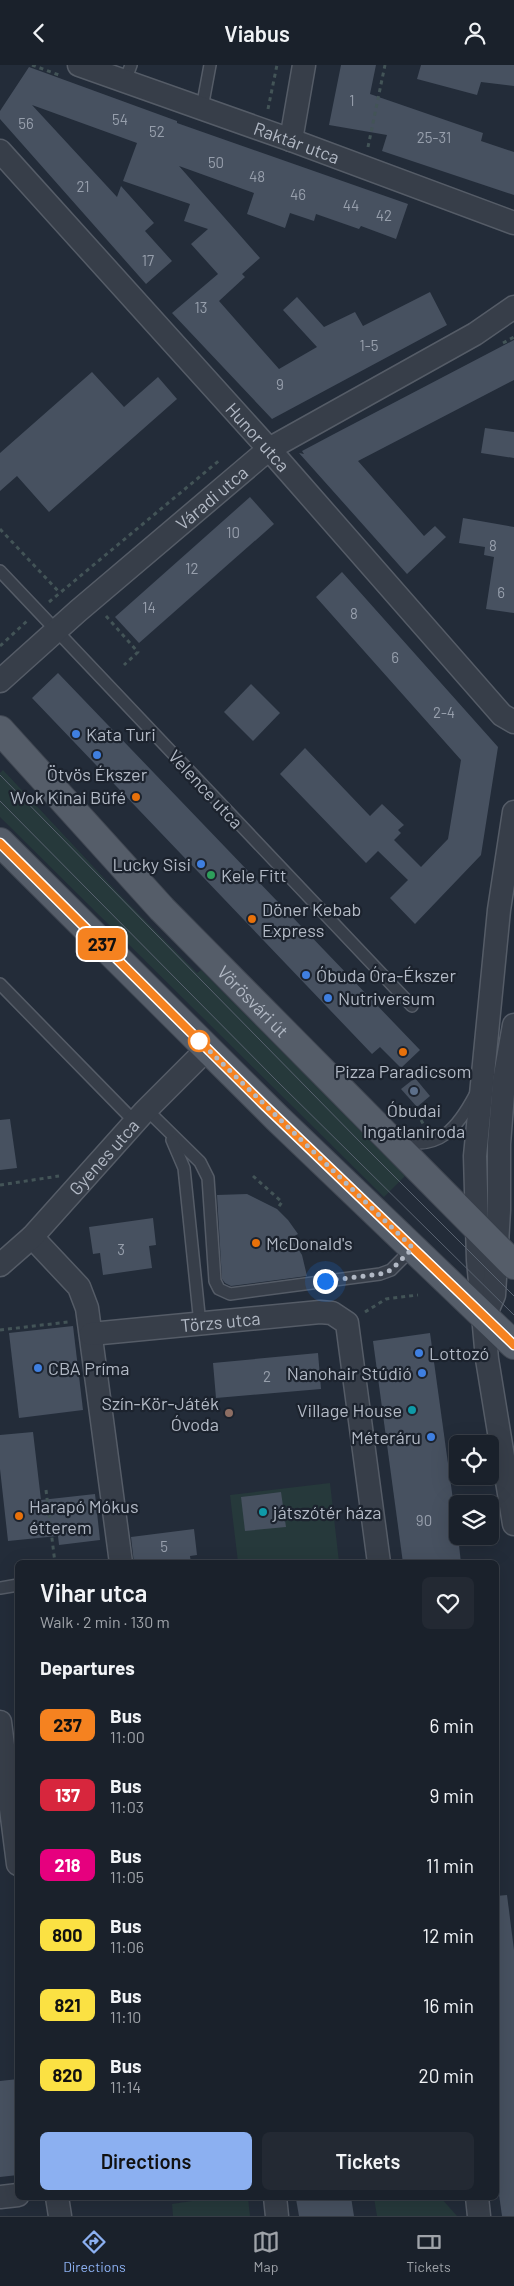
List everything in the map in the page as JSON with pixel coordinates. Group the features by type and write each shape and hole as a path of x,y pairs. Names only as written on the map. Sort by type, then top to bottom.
{"main road":[{"name":"Vörösvári út","path":"0,730 162,909 392,1140 496,1248"},
{"path":"0,758 74,814"},
{"path":"0,843 207,1049 514,1345"}],"street":[{"name":"Raktár utca","path":"79,65 128,73 202,108 514,223"},
{"path":"291,140 304,65"},
{"name":"Hunor utca","path":"0,151 269,449 502,715 514,723"},
{"name":"Váradi utca","path":"0,681 56,630 269,449 475,334 514,307"},
{"name":"Váradi utca","path":"475,334 514,319"},
{"path":"496,1248 475,1156 482,1083 506,910 514,812"},
{"path":"514,1025 509,1083 499,1144 496,1248 480,1281 487,1359 514,1524"},
{"name":"Gyenes utca","path":"0,1265 32,1237 142,1115 207,1049"},
{"path":"32,1237 79,1287 90,1327 121,1560"},
{"name":"Törzs utca","path":"90,1327 200,1324 320,1312 332,1313 347,1323"},
{"path":"347,1323 380,1560"},
{"path":"0,1722 15,1840"},
{"path":"0,2197 15,2195"},
{"path":"274,2200 277,2216"},
{"path":"477,2200 480,2216"}],"lane":[{"path":"202,108 210,65"},
{"name":"Velence utca","path":"0,571 412,1006"},
{"path":"0,984 142,1115 172,1140 182,1162 200,1324"},
{"path":"392,1140 422,1144 451,1131 463,1119 482,1083"},
{"path":"142,1115 200,1162 208,1178 216,1281 219,1289 230,1294 380,1274 391,1270 413,1248"},
{"path":"0,1588 15,1586"}],"path":[{"path":"368,147 385,65"},
{"path":"496,346 514,337"},
{"path":"0,529 60,593"},
{"path":"104,613 138,652 124,665"},
{"path":"0,1185 93,1170"},
{"path":"253,1175 282,1202 276,1209"},
{"path":"347,1323 386,1299 418,1295"},
{"path":"0,1329 90,1327"},
{"path":"46,1490 55,1560"}],"shaded area":[{"path":"3,770 117,892 197,973 201,970 405,1176 384,1197 0,817 0,773"},
{"path":"330,1483 339,1560 238,1560 230,1495"},
{"path":"199,2200 248,2200 250,2216 173,2216 172,2204"},
{"path":"374,2200 443,2200 457,2216 377,2216"}],"building":[{"path":"341,65 376,65 370,94 483,133 481,141 514,152 514,195 382,151 387,135 329,125"},
{"path":"421,65 514,65 514,86 481,82 477,95 417,79"},
{"path":"29,67 177,121 177,123 408,204 396,239 361,226 359,229 316,214 314,221 290,213 285,228 247,214 254,193 179,166 260,258 242,274 245,277 219,301 279,369 317,347 283,310 297,297 324,327 355,312 363,326 430,292 447,325 272,419 172,313 218,274 191,244 208,229 184,221 190,204 123,181 137,143 32,105 117,197 121,186 154,223 145,231 172,261 146,284 0,119 0,111"},
{"path":"514,340 514,380 358,461 424,536 435,526 446,537 407,574 299,453 304,454 302,451"},
{"path":"92,372 124,407 158,377 177,399 49,512 17,476 0,491 0,453"},
{"path":"485,428 514,432 514,458 481,453"},
{"path":"250,497 274,524 139,643 115,617"},
{"path":"463,518 514,527 514,613 486,609 494,557 484,555 485,547 459,543"},
{"path":"342,572 498,747 481,855 415,924 390,898 408,880 378,851 366,863 280,774 305,748 370,816 382,804 404,825 398,830 401,833 394,840 421,867 448,839 461,760 316,597"},
{"path":"58,673 420,1050 401,1068 380,1047 372,1054 32,698"},
{"path":"251,684 280,713 253,741 224,712"},
{"name":"Óbudai Ingatlaniroda","path":"415,1078 430,1096 417,1107 401,1089"},
{"path":"10,1119 17,1168 0,1170 0,1120"},
{"name":"McDonald's","path":"247,1194 277,1209 288,1220 298,1234 291,1238 302,1255 307,1276 231,1286 222,1279 217,1195"},
{"path":"153,1218 156,1245 149,1246 152,1268 103,1275 100,1253 93,1254 89,1227"},
{"path":"73,1326 83,1410 19,1418 9,1333"},
{"name":"Village House","path":"430,1333 449,1471 449,1485 451,1485 452,1495 449,1495 449,1545 459,1545 461,1560 403,1560 373,1341"},
{"path":"318,1353 321,1389 216,1398 213,1363"},
{"path":"33,1432 41,1500 95,1494 100,1540 59,1545 58,1536 8,1541 0,1469 0,1435"},
{"name":"játszótér háza","path":"281,1492 286,1527 245,1531 241,1497"},
{"path":"194,1529 197,1555 190,1556 191,1560 134,1560 131,1537"},
{"path":"507,1895 514,1950 514,2216 502,2216 499,2194 499,1896"},
{"path":"15,2079 15,2175 0,2177 0,2081"},
{"path":"296,2200 351,2200 354,2216 299,2216"}],"tram line":[{"path":"0,775 514,1296"},
{"path":"0,801 277,1081 514,1315"}],"bus line":[{"name":"237","path":"0,843 263,1104 514,1345"}],"place":[{"name":"Kata Turi","path":"76,734"},
{"name":"Ötvös Ékszer","path":"97,755"},
{"name":"Wok Kinai Büfé","path":"136,797"},
{"name":"Lucky Sisi","path":"201,864"},
{"name":"Kele Fitt","path":"211,875"},
{"name":"Döner Kebab Express","path":"252,919"},
{"name":"Óbuda Óra-Ékszer","path":"306,975"},
{"name":"Nutriversum","path":"328,998"},
{"name":"Pizza Paradicsom","path":"403,1052"},
{"name":"Óbudai Ingatlaniroda","path":"414,1091"},
{"name":"McDonald's","path":"256,1243"},
{"name":"Lottozó","path":"419,1353"},
{"name":"CBA Príma","path":"38,1368"},
{"name":"Nanohair Stúdió","path":"422,1373"},
{"name":"Village House","path":"412,1410"},
{"name":"Szín-Kör-Játék Óvoda","path":"229,1413"},
{"name":"Méteráru","path":"431,1437"},
{"name":"játszótér háza","path":"263,1512"},
{"name":"Harapó Mókus étterem","path":"19,1516"}],"route":[{"path":"199,1041 195,1037 413,1248 391,1270 380,1274 325,1281"}]}
